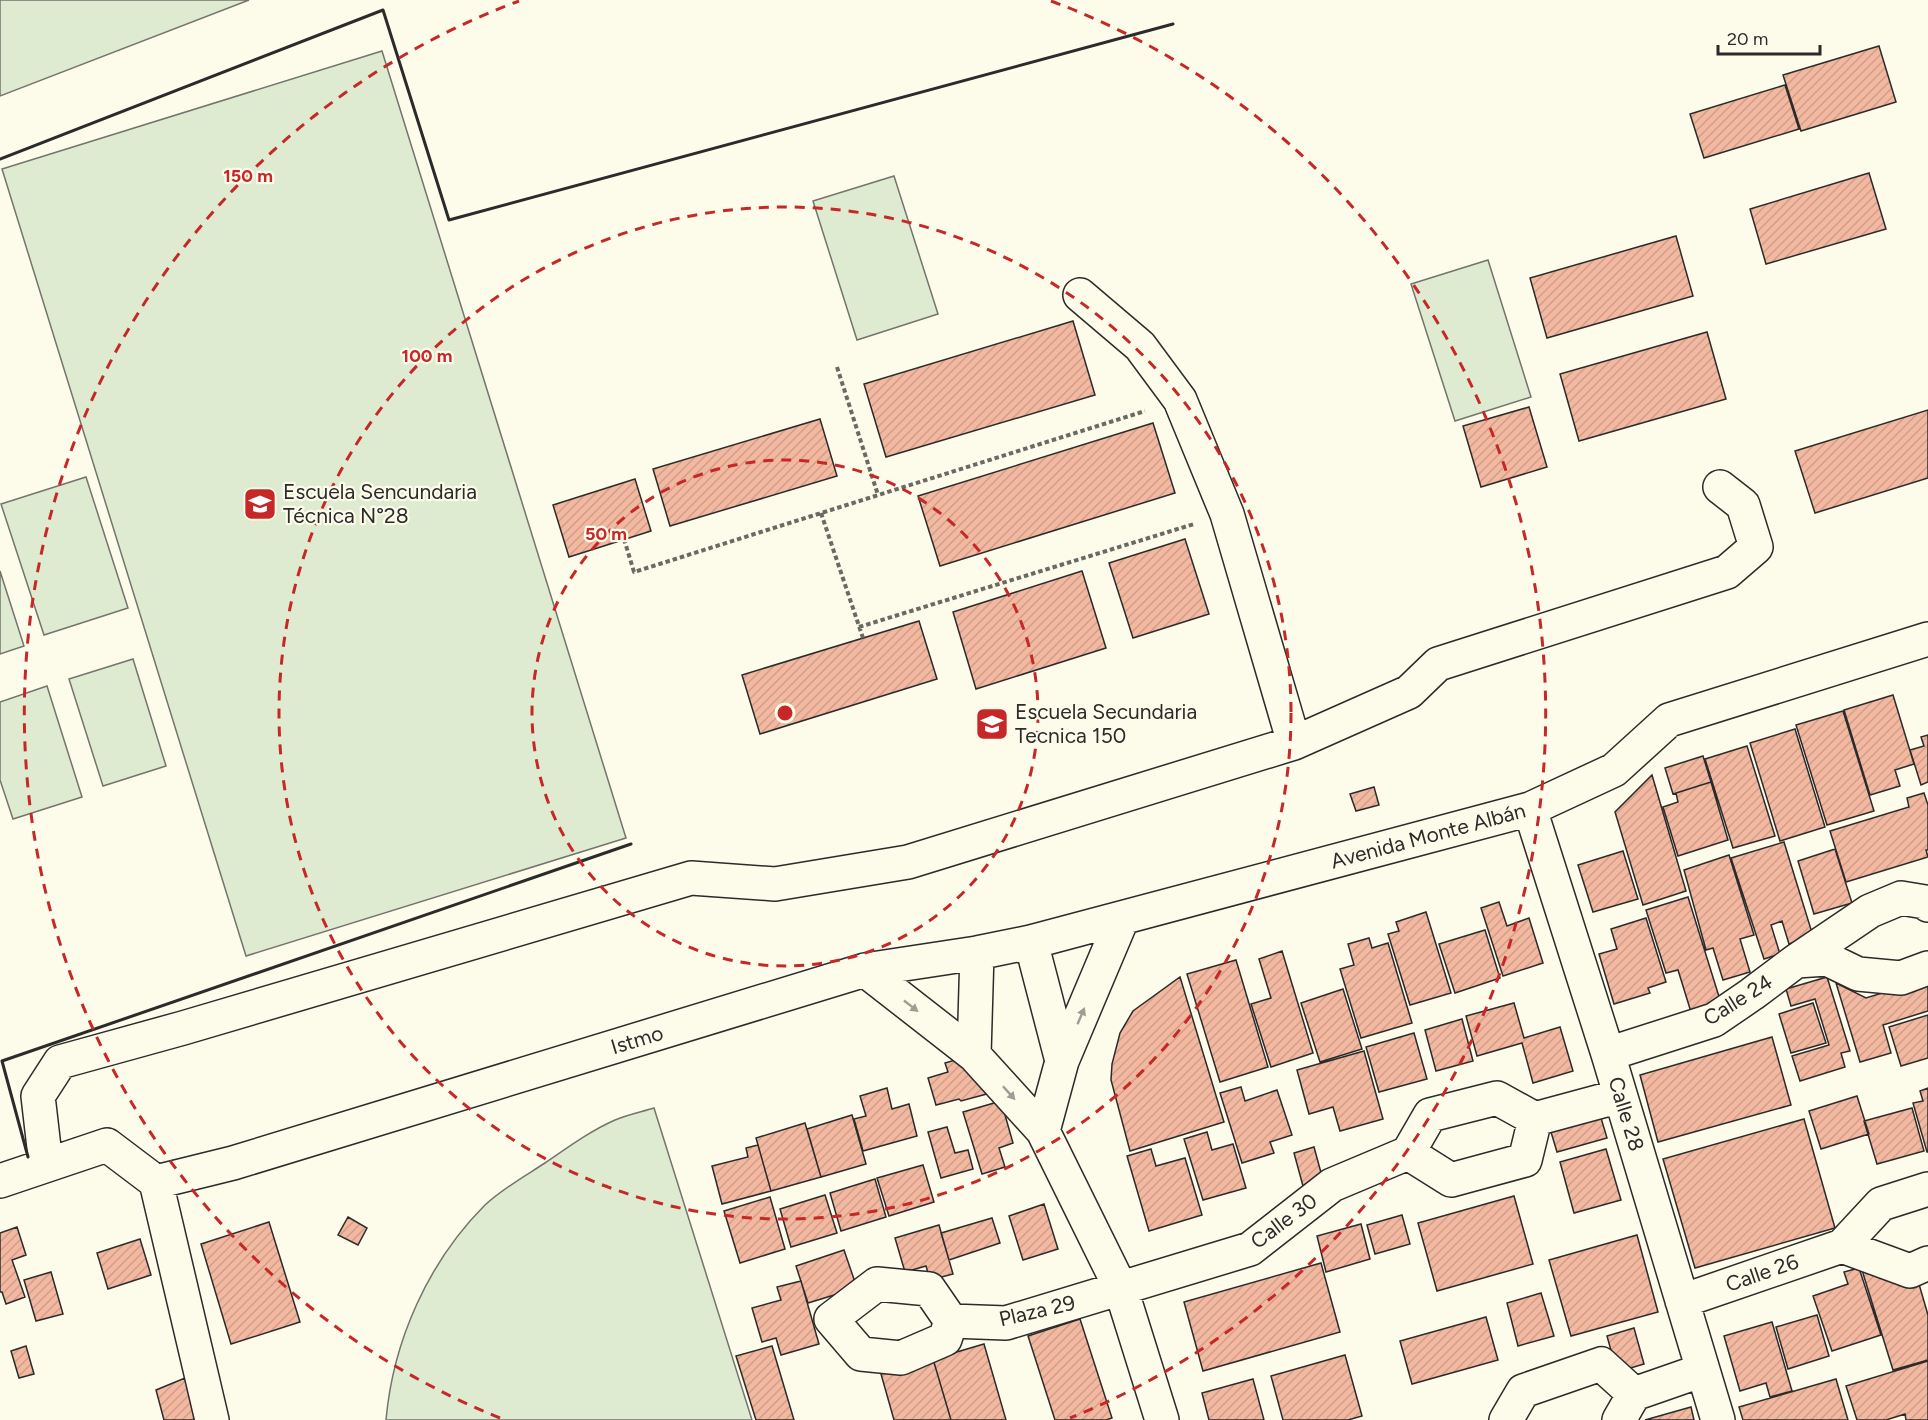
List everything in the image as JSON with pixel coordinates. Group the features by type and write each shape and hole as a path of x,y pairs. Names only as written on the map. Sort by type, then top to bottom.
{"street":[{"path":"1080,295 1140,346 1180,400 1227,514 1294,743"},
{"path":"46,1165 38,1096 60,1062 691,878 775,884 908,862 1294,743 1409,692 1438,664 1727,572 1756,547 1743,505 1720,487"},
{"name":"Avenida Monte Albán","path":"1122,919 1530,809 1614,770 1669,720 1928,639"},
{"name":"Calle 28","path":"1530,809 1608,1054 1718,1420"},
{"name":"Calle 24","path":"1608,1054 1714,1020 1870,911 1901,898 1925,902 1928,905"},
{"path":"1043,1131 1062,1061 1122,919"},
{"name":"Istmo","path":"156,1182 233,1163 865,970 977,954 1122,919"},
{"path":"1032,942 1062,1061"},
{"path":"974,1055 977,954"},
{"path":"1796,961 1827,959 1858,974 1901,978 1928,968"},
{"path":"865,970 974,1055 1043,1131 1121,1289 1162,1420"},
{"path":"1535,1119 1525,1160 1451,1180 1408,1154 1430,1115 1497,1098 1535,1119 1620,1096"},
{"path":"0,1181 107,1145 156,1182 212,1420"},
{"name":"Calle 30","path":"1121,1289 1250,1249 1332,1185 1408,1154"},
{"name":"Calle 26","path":"1682,1301 1842,1246 1881,1204 1928,1189"},
{"path":"1842,1246 1910,1271 1928,1263"},
{"name":"Plaza 29","path":"951,1321 1006,1323 1121,1289"},
{"path":"1506,1420 1523,1391 1601,1364 1626,1407 1703,1370"}],"path":[{"path":"837,368 878,495"},
{"path":"624,539 634,572 1180,400"},
{"path":"820,513 863,638"},
{"path":"859,627 1227,514"}],"green space":[{"path":"0,0 249,0 0,96"},
{"name":"Escuela Sencundaria Técnica N°28","path":"382,51 626,838 246,956 2,169"},
{"path":"894,176 938,314 857,340 813,201"},
{"path":"1488,260 1531,397 1455,421 1411,284"},
{"path":"86,477 128,608 44,635 1,504"},
{"path":"0,571 24,646 0,654"},
{"path":"133,659 166,766 103,786 69,679"},
{"path":"47,686 82,797 13,819 0,780 0,702"},
{"path":"654,1108 752,1420 386,1420 396,1361 405,1332 430,1277 465,1227 485,1205 499,1194 579,1140 615,1120"}],"building":[{"path":"1879,46 1896,102 1801,131 1783,75"},
{"path":"1785,85 1799,129 1704,158 1690,114"},
{"path":"1869,173 1886,229 1766,264 1750,209"},
{"path":"1676,236 1693,296 1547,338 1530,278"},
{"path":"1073,321 1095,395 886,457 864,384"},
{"path":"1707,332 1726,399 1579,441 1560,374"},
{"path":"1529,407 1547,467 1481,487 1463,426"},
{"path":"1928,410 1928,478 1815,513 1795,451"},
{"path":"820,419 837,476 670,526 653,469"},
{"path":"1153,423 1175,493 940,566 918,496"},
{"path":"635,479 651,531 569,557 553,505"},
{"path":"1185,539 1209,614 1133,638 1109,563"},
{"path":"1082,571 1106,648 976,689 953,612"},
{"path":"919,621 937,679 760,734 742,675"},
{"path":"1893,695 1914,764 1895,770 1900,786 1870,795 1844,710"},
{"path":"1843,711 1874,811 1827,825 1796,725"},
{"path":"1795,729 1825,827 1780,841 1750,743"},
{"path":"1928,735 1928,782 1921,785 1910,750 1924,746 1921,737"},
{"path":"1747,746 1775,836 1733,848 1705,759"},
{"path":"1703,756 1711,782 1673,794 1665,768"},
{"path":"1652,775 1686,891 1643,905 1615,812"},
{"path":"1711,782 1728,840 1678,856 1663,807 1678,802 1676,793"},
{"path":"1374,787 1379,805 1356,811 1350,794"},
{"path":"1924,793 1928,805 1928,850 1926,850 1928,857 1846,882 1830,831 1909,807 1907,798"},
{"path":"1784,842 1813,936 1789,944 1782,921 1771,925 1780,954 1764,959 1731,858"},
{"path":"1835,849 1852,903 1814,914 1798,861"},
{"path":"1623,851 1638,899 1593,912 1578,865"},
{"path":"1729,855 1754,935 1740,939 1750,972 1723,980 1713,948 1706,950 1684,870"},
{"path":"1688,897 1721,1003 1691,1012 1678,970 1666,973 1646,910"},
{"path":"1499,902 1507,926 1529,918 1543,963 1503,976 1481,908"},
{"path":"1426,912 1451,993 1410,1005 1388,934 1399,931 1396,922"},
{"path":"1646,918 1666,982 1648,988 1650,993 1614,1004 1599,954 1617,949 1611,929"},
{"path":"1485,930 1500,978 1455,993 1439,944"},
{"path":"1369,938 1372,948 1388,943 1412,1023 1361,1038 1340,969 1354,965 1348,944"},
{"path":"1282,951 1313,1053 1271,1067 1251,1004 1271,998 1259,959"},
{"path":"1236,960 1268,1067 1220,1082 1187,974"},
{"path":"1180,977 1224,1122 1130,1151 1111,1080 1112,1064 1120,1033 1133,1011"},
{"path":"1827,977 1850,1051 1841,1053 1845,1067 1800,1081 1792,1056 1829,1045 1815,999 1791,1006 1786,989"},
{"path":"1928,979 1928,1011 1883,1025 1891,1053 1860,1062 1836,983 1866,998"},
{"path":"1343,989 1362,1049 1320,1062 1301,1003"},
{"path":"1514,1003 1524,1038 1560,1027 1573,1071 1533,1083 1522,1043 1477,1056 1466,1016"},
{"path":"1813,1003 1826,1043 1791,1053 1779,1014"},
{"path":"1928,1015 1928,1058 1901,1066 1889,1027"},
{"path":"1462,1019 1473,1061 1436,1071 1425,1030"},
{"path":"1414,1033 1427,1079 1379,1092 1366,1047"},
{"path":"1772,1037 1791,1105 1658,1142 1640,1075"},
{"path":"1364,1051 1383,1119 1340,1131 1333,1107 1309,1114 1297,1070"},
{"path":"962,1058 994,1092 936,1105 928,1078 948,1072 945,1063"},
{"path":"1241,1087 1245,1101 1277,1090 1292,1135 1270,1142 1274,1153 1242,1163 1220,1093"},
{"path":"887,1088 892,1109 909,1104 917,1136 863,1151 854,1119 866,1116 860,1096"},
{"path":"1928,1088 1927,1152 1913,1103 1923,1101 1920,1091"},
{"path":"1857,1096 1869,1134 1821,1149 1809,1111"},
{"path":"1001,1101 1013,1143 999,1148 1005,1167 982,1174 963,1112"},
{"path":"1598,1108 1607,1138 1557,1152 1548,1122"},
{"path":"1912,1108 1924,1151 1877,1164 1864,1121"},
{"path":"852,1115 866,1164 821,1177 807,1129"},
{"path":"1804,1119 1835,1228 1695,1268 1663,1159"},
{"path":"805,1123 821,1177 771,1191 756,1138"},
{"path":"947,1127 955,1153 968,1150 973,1169 941,1178 928,1132"},
{"path":"1207,1132 1212,1150 1233,1144 1246,1188 1203,1200 1184,1139"},
{"path":"758,1145 771,1191 722,1204 712,1166 748,1157 746,1148"},
{"path":"1314,1147 1323,1180 1303,1186 1294,1153"},
{"path":"1151,1149 1156,1166 1185,1158 1202,1215 1149,1231 1127,1156"},
{"path":"1606,1149 1621,1200 1574,1213 1560,1162"},
{"path":"923,1165 934,1202 889,1216 877,1178"},
{"path":"875,1179 886,1217 841,1231 830,1193"},
{"path":"825,1195 837,1233 791,1247 780,1209"},
{"path":"1514,1196 1533,1264 1437,1291 1418,1223"},
{"path":"770,1197 785,1249 740,1263 724,1211"},
{"path":"1044,1204 1058,1249 1023,1260 1009,1216"},
{"path":"1402,1215 1410,1244 1375,1254 1367,1225"},
{"path":"348,1217 367,1228 358,1245 338,1235"},
{"path":"992,1218 1000,1243 949,1260 941,1233"},
{"path":"269,1222 300,1322 231,1344 201,1244"},
{"path":"1361,1224 1370,1259 1326,1272 1317,1236"},
{"path":"939,1225 953,1274 930,1280 926,1266 905,1272 895,1238"},
{"path":"17,1227 26,1255 12,1260 25,1297 6,1304 0,1292 0,1233"},
{"path":"1637,1235 1658,1312 1571,1336 1549,1260"},
{"path":"140,1239 151,1275 108,1289 97,1253"},
{"path":"844,1250 857,1288 808,1303 796,1266"},
{"path":"1321,1263 1340,1332 1203,1371 1184,1302"},
{"path":"1861,1267 1919,1284 1928,1315 1928,1360 1893,1370"},
{"path":"1859,1268 1881,1335 1832,1351 1813,1296 1848,1284 1844,1272"},
{"path":"51,1272 63,1314 36,1321 24,1280"},
{"path":"801,1281 819,1344 781,1355 776,1338 762,1342 752,1308 781,1300 777,1287"},
{"path":"1541,1293 1554,1336 1518,1346 1507,1303"},
{"path":"1817,1315 1829,1356 1788,1369 1776,1327"},
{"path":"1486,1317 1498,1360 1412,1384 1400,1341"},
{"path":"1080,1319 1112,1418 1106,1420 1055,1420 1028,1336"},
{"path":"1772,1322 1792,1391 1770,1397 1766,1383 1740,1391 1724,1336"},
{"path":"1634,1328 1644,1364 1617,1372 1607,1336"},
{"path":"984,1344 1006,1420 951,1420 933,1359"},
{"path":"26,1346 34,1374 19,1378 11,1351"},
{"path":"772,1346 794,1420 756,1420 736,1356"},
{"path":"1345,1355 1362,1416 1348,1420 1283,1420 1271,1376"},
{"path":"933,1359 951,1420 894,1420 881,1374"},
{"path":"1928,1361 1928,1420 1906,1420 1905,1414 1886,1420 1857,1420 1846,1386"},
{"path":"185,1378 197,1420 164,1420 156,1390"},
{"path":"1253,1379 1264,1420 1209,1420 1202,1393"},
{"path":"1836,1379 1848,1420 1743,1420 1739,1407"},
{"path":"1691,1407 1694,1420 1645,1420"}],"wall":[{"path":"0,159 383,10 449,220 1173,24"},
{"path":"28,1157 2,1061 631,844"}],"place":[{"name":"Escuela Sencundaria Técnica N°28","path":"260,504"},
{"name":"Escuela Secundaria Tecnica 150","path":"992,724"}]}
